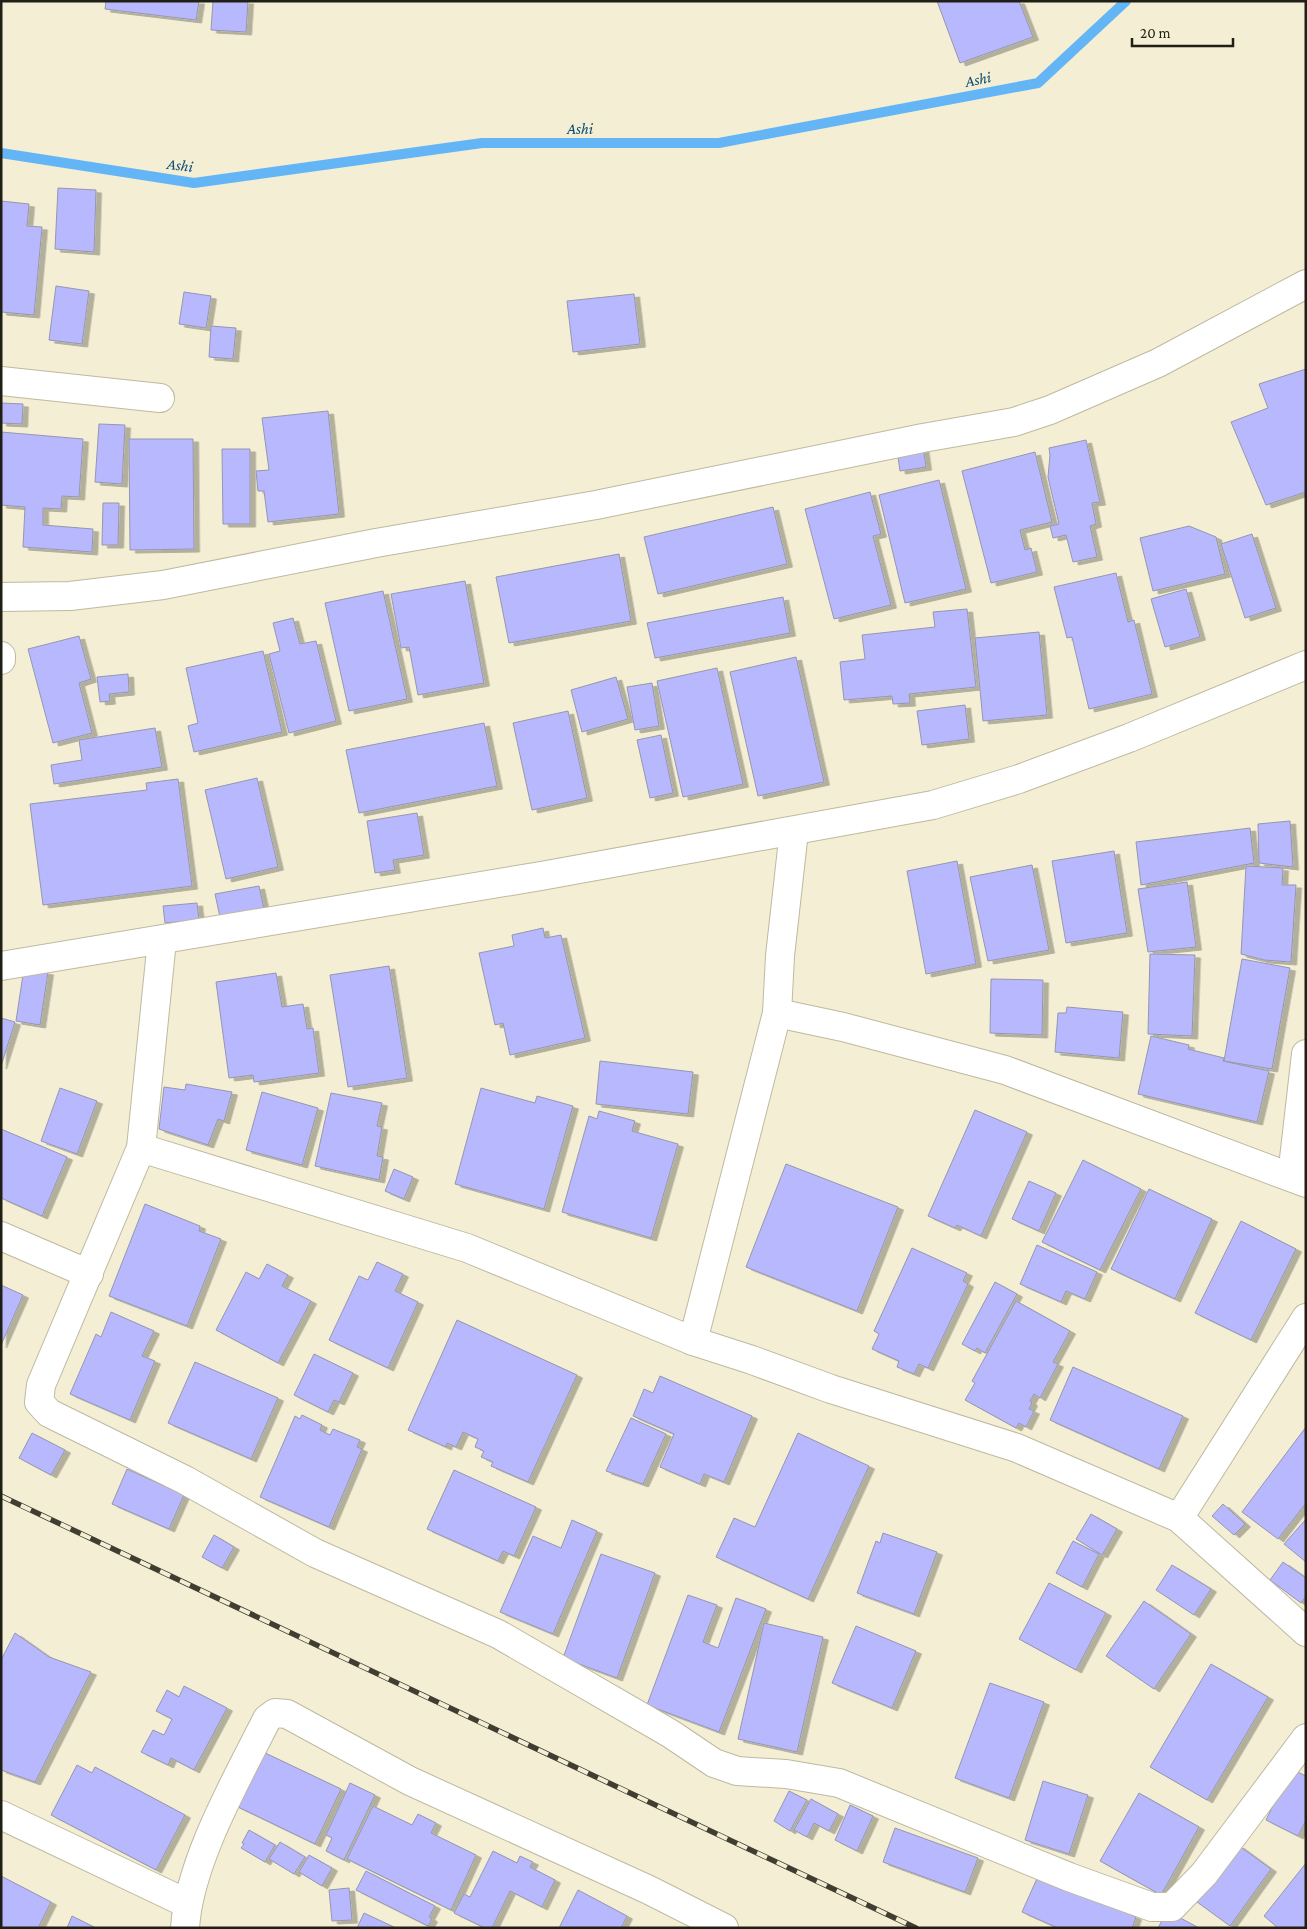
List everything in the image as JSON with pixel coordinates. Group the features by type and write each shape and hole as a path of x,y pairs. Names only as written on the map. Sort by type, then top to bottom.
{"street":[{"path":"1,597 70,596 163,585 376,543 596,505 923,438 1014,422 1050,410 1158,363 1306,284"},
{"path":"1,381 160,398"},
{"path":"1,966 794,831 933,805 1019,779 1129,738 1306,665"},
{"path":"694,1341 777,1013 780,956 794,831"},
{"path":"162,940 142,1148 41,1385 39,1402 49,1413 185,1480 315,1553 498,1634 671,1734 714,1763 725,1768 738,1771 786,1774 839,1783 1069,1877 1152,1907 1172,1907 1204,1874 1306,1738"},
{"path":"777,1013 843,1027 1005,1070 1299,1180 1306,1054"},
{"path":"142,1148 467,1248 694,1341 831,1389 1018,1448 1179,1518 1306,1632"},
{"path":"1,1236 88,1274"},
{"path":"1179,1518 1306,1318"},
{"path":"1,1814 186,1916 199,1863 235,1782 267,1719 275,1713 286,1714 410,1781 649,1890 724,1928"}],"building":[{"path":"106,1 199,1 196,20 105,9"},
{"path":"213,1 248,1 246,32 211,30"},
{"path":"937,1 1019,1 1033,37 960,63"},
{"path":"58,188 96,190 94,252 55,249"},
{"path":"1,201 29,204 27,226 42,227 34,315 1,312"},
{"path":"56,286 89,291 82,344 49,340"},
{"path":"184,292 211,296 206,328 179,324"},
{"path":"634,294 640,344 573,352 567,301"},
{"path":"211,326 236,328 233,359 209,357"},
{"path":"1306,369 1306,492 1266,505 1231,422 1268,408 1259,384"},
{"path":"1,403 23,404 22,424 1,423"},
{"path":"328,411 339,514 268,522 264,491 258,491 256,471 269,470 262,418"},
{"path":"99,424 125,425 122,484 95,482"},
{"path":"1,432 83,439 79,497 62,496 61,509 43,508 43,525 93,529 92,552 23,547 25,507 1,505"},
{"path":"129,439 193,439 194,549 130,550"},
{"path":"1086,440 1100,502 1092,503 1096,524 1090,526 1097,557 1073,562 1066,535 1053,538 1050,526 1059,524 1048,477 1049,448"},
{"path":"923,446 926,467 900,471 897,450"},
{"path":"222,449 250,449 250,524 223,524"},
{"path":"1035,452 1052,522 1020,530 1025,550 1031,548 1037,572 991,583 962,471"},
{"path":"939,480 966,589 905,603 879,495"},
{"path":"870,492 881,534 873,536 891,605 834,619 805,509"},
{"path":"103,503 119,503 118,545 102,545"},
{"path":"773,507 787,564 658,594 644,537"},
{"path":"1189,526 1216,537 1225,574 1153,591 1140,538"},
{"path":"1252,534 1276,608 1245,618 1221,544"},
{"path":"619,554 631,621 509,643 496,577"},
{"path":"1116,573 1128,622 1134,620 1152,694 1089,709 1072,637 1067,638 1054,587"},
{"path":"465,581 484,683 418,695 409,647 401,648 391,594"},
{"path":"1186,589 1200,637 1165,647 1151,599"},
{"path":"383,591 407,699 349,711 325,603"},
{"path":"783,597 790,633 655,658 647,623"},
{"path":"967,609 976,687 909,694 910,703 893,704 892,696 844,700 840,662 865,659 862,635 935,627 933,612"},
{"path":"293,618 300,644 316,641 336,721 289,733 269,654 280,651 273,623"},
{"path":"1039,632 1047,715 983,721 975,638"},
{"path":"79,636 91,679 79,683 92,733 53,743 28,649"},
{"path":"263,651 282,732 194,752 188,726 198,723 186,668"},
{"path":"796,657 824,782 758,796 730,672"},
{"path":"717,668 743,784 683,797 657,681"},
{"path":"128,674 129,692 109,694 110,701 100,702 97,677"},
{"path":"616,677 628,719 582,732 571,690"},
{"path":"652,683 659,726 635,730 627,687"},
{"path":"965,705 969,739 922,745 917,711"},
{"path":"568,711 587,798 532,810 513,723"},
{"path":"484,723 497,786 359,813 346,750"},
{"path":"155,728 162,767 54,784 51,765 82,760 79,740"},
{"path":"661,735 673,793 650,798 637,740"},
{"path":"257,778 278,867 226,879 205,790"},
{"path":"178,779 192,886 43,905 30,804 147,790 146,783"},
{"path":"417,813 424,855 393,860 395,870 375,873 367,821"},
{"path":"1290,821 1293,867 1259,863 1258,824"},
{"path":"1250,828 1254,863 1141,885 1136,842"},
{"path":"1114,851 1127,933 1066,943 1052,861"},
{"path":"957,861 976,964 926,974 907,871"},
{"path":"1032,865 1049,950 988,961 970,877"},
{"path":"1246,866 1283,868 1282,885 1296,885 1291,962 1264,960 1241,954"},
{"path":"1187,882 1196,947 1148,952 1138,889"},
{"path":"259,886 264,909 220,917 215,894"},
{"path":"197,903 199,920 165,923 163,906"},
{"path":"543,928 545,938 561,935 585,1038 510,1055 503,1023 495,1025 479,953 514,946 512,935"},
{"path":"1150,954 1195,955 1192,1036 1148,1034"},
{"path":"1242,959 1290,968 1272,1069 1224,1061"},
{"path":"389,966 407,1078 348,1087 330,975"},
{"path":"24,968 48,972 40,1025 16,1021"},
{"path":"276,973 282,1007 303,1004 307,1029 313,1028 319,1073 254,1082 253,1075 229,1078 216,982"},
{"path":"991,979 1043,980 1042,1035 990,1033"},
{"path":"1067,1007 1123,1012 1119,1058 1055,1052 1058,1013 1066,1013"},
{"path":"1,1018 15,1022 1,1066"},
{"path":"1151,1036 1189,1045 1188,1049 1224,1058 1223,1061 1269,1071 1257,1122 1138,1094"},
{"path":"600,1061 693,1072 688,1114 596,1104"},
{"path":"186,1084 232,1092 224,1121 218,1119 208,1145 159,1129 164,1087 185,1090"},
{"path":"60,1088 97,1101 77,1154 41,1141"},
{"path":"481,1088 535,1103 537,1096 573,1106 544,1209 455,1184"},
{"path":"262,1092 318,1108 302,1165 246,1150"},
{"path":"331,1093 382,1103 377,1126 382,1127 377,1156 383,1157 379,1180 315,1166"},
{"path":"975,1110 1027,1132 981,1236 957,1225 955,1228 928,1216"},
{"path":"599,1111 635,1121 632,1131 678,1144 651,1238 562,1212 589,1116 597,1119"},
{"path":"1,1129 67,1157 42,1216 1,1198"},
{"path":"1083,1160 1141,1189 1100,1270 1042,1242"},
{"path":"786,1164 898,1207 857,1311 746,1267"},
{"path":"394,1169 413,1177 404,1199 385,1191"},
{"path":"1029,1181 1056,1193 1039,1231 1012,1219"},
{"path":"1149,1189 1212,1219 1175,1299 1111,1269"},
{"path":"145,1204 200,1226 199,1231 221,1239 187,1326 109,1296"},
{"path":"1241,1221 1296,1249 1251,1340 1195,1313"},
{"path":"1037,1245 1097,1272 1085,1299 1066,1291 1061,1302 1020,1284"},
{"path":"912,1248 967,1273 963,1281 968,1284 928,1368 919,1364 914,1374 897,1367 899,1361 872,1349 879,1334 874,1331"},
{"path":"377,1262 403,1274 395,1291 418,1302 388,1368 329,1340 359,1276 368,1280"},
{"path":"267,1264 288,1275 282,1286 311,1301 278,1363 216,1330 246,1272 259,1279"},
{"path":"995,1282 1017,1294 985,1353 977,1348 975,1351 962,1344"},
{"path":"1,1285 23,1295 1,1345"},
{"path":"1016,1301 1070,1331 1053,1362 1058,1364 1040,1398 1034,1394 1030,1401 1032,1403 1029,1409 1034,1411 1026,1427 1019,1423 1016,1428 965,1400 975,1383 972,1381"},
{"path":"111,1312 154,1331 142,1356 155,1361 130,1420 70,1394 96,1334 101,1337"},
{"path":"457,1320 577,1375 528,1482 491,1466 493,1462 481,1457 484,1451 475,1447 478,1439 463,1432 456,1447 447,1443 446,1447 408,1430"},
{"path":"314,1354 353,1373 339,1402 334,1400 328,1412 294,1395"},
{"path":"195,1362 278,1398 251,1459 168,1423"},
{"path":"1073,1367 1183,1416 1159,1469 1050,1420"},
{"path":"660,1376 752,1416 724,1482 704,1474 700,1484 660,1467 674,1434 633,1416 644,1389 653,1393"},
{"path":"302,1415 322,1425 320,1430 330,1435 333,1429 360,1440 357,1447 362,1449 329,1527 260,1497 295,1416 300,1419"},
{"path":"631,1418 666,1434 643,1484 606,1471"},
{"path":"1306,1427 1306,1503 1278,1539 1242,1512"},
{"path":"32,1433 65,1450 51,1475 19,1458"},
{"path":"798,1433 869,1466 808,1599 716,1557 734,1518 755,1527"},
{"path":"127,1469 184,1495 169,1529 112,1504"},
{"path":"454,1470 536,1507 514,1556 503,1551 498,1561 427,1529"},
{"path":"1223,1504 1245,1524 1234,1535 1212,1516"},
{"path":"1091,1514 1117,1529 1102,1555 1076,1539"},
{"path":"1306,1519 1306,1562 1284,1544"},
{"path":"572,1520 597,1531 553,1634 500,1612 533,1536 561,1548"},
{"path":"883,1533 937,1552 914,1614 857,1593 876,1541 880,1543"},
{"path":"214,1535 234,1547 222,1568 202,1557"},
{"path":"1073,1541 1099,1554 1082,1587 1056,1573"},
{"path":"601,1554 655,1573 617,1678 563,1658"},
{"path":"1283,1562 1306,1578 1306,1596 1301,1603 1270,1580"},
{"path":"1172,1565 1211,1589 1194,1615 1156,1590"},
{"path":"1049,1583 1106,1613 1076,1670 1019,1639"},
{"path":"688,1595 717,1605 703,1642 718,1648 736,1598 766,1609 719,1732 647,1705"},
{"path":"1144,1601 1191,1634 1154,1689 1106,1656"},
{"path":"764,1623 823,1637 797,1752 738,1739"},
{"path":"856,1626 916,1651 892,1708 832,1683"},
{"path":"15,1633 49,1657 91,1672 35,1782 1,1770 1,1660"},
{"path":"1211,1664 1268,1697 1207,1800 1150,1767"},
{"path":"990,1683 1044,1702 1009,1798 955,1778"},
{"path":"184,1686 227,1708 194,1770 171,1758 168,1765 141,1752 153,1730 164,1735 172,1719 156,1711 167,1690 179,1697"},
{"path":"261,1751 341,1789 315,1844 234,1805"},
{"path":"77,1765 92,1773 95,1767 185,1815 156,1870 51,1815"},
{"path":"1291,1769 1306,1776 1306,1820 1298,1836 1266,1820"},
{"path":"1043,1781 1088,1795 1069,1854 1025,1840"},
{"path":"350,1783 375,1795 344,1860 326,1851 332,1838 326,1835"},
{"path":"789,1791 807,1800 790,1831 774,1821"},
{"path":"1139,1793 1199,1827 1161,1895 1100,1861"},
{"path":"811,1799 838,1814 829,1831 814,1823 807,1837 794,1830"},
{"path":"850,1805 873,1816 857,1851 835,1840"},
{"path":"373,1806 412,1825 418,1814 436,1823 431,1833 476,1855 451,1910 347,1859"},
{"path":"895,1828 978,1858 965,1892 883,1862"},
{"path":"249,1830 275,1845 265,1862 241,1848"},
{"path":"280,1842 305,1857 294,1874 269,1859"},
{"path":"1238,1845 1271,1869 1230,1926 1197,1902"},
{"path":"493,1851 517,1863 520,1856 533,1862 530,1867 555,1880 542,1907 510,1891 492,1928 485,1928 454,1913 464,1894 470,1897"},
{"path":"309,1855 332,1868 322,1886 299,1872"},
{"path":"1306,1863 1306,1928 1278,1928 1264,1916"},
{"path":"366,1871 435,1906 429,1917 432,1919 428,1926 356,1890"},
{"path":"1039,1874 1136,1917 1132,1928 1058,1928 1022,1912"},
{"path":"1,1876 51,1902 38,1928 1,1928"},
{"path":"349,1888 352,1920 332,1921 329,1890"},
{"path":"578,1890 627,1916 621,1928 559,1928"},
{"path":"1167,1911 1199,1928 1158,1928"},
{"path":"364,1913 396,1928 357,1928"},
{"path":"72,1916 96,1928 67,1928"}],"waterway":[{"name":"Ashi","path":"1,153 194,183 482,143 719,143 1038,83 1126,1"}],"railway":[{"path":"1,1496 916,1928"}]}
